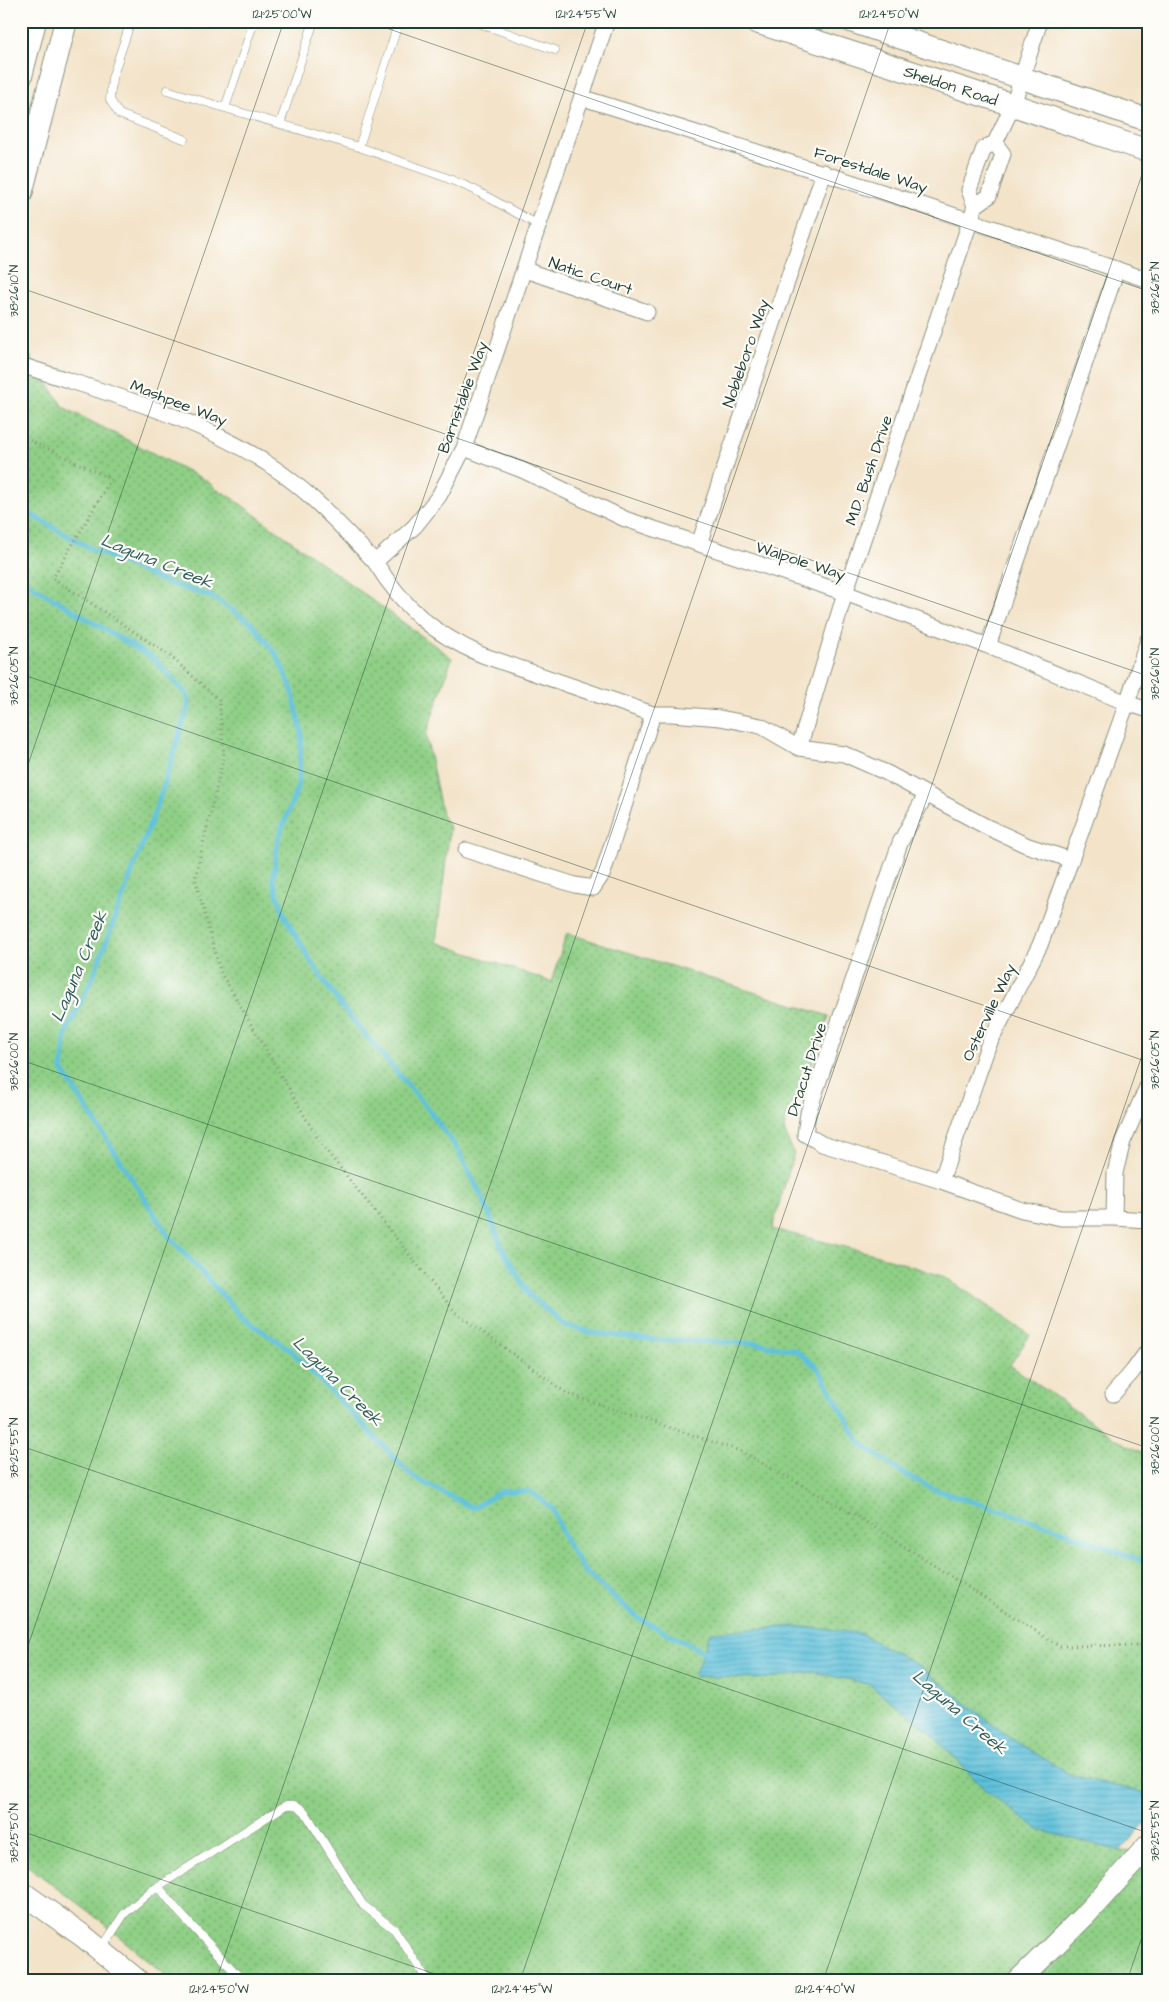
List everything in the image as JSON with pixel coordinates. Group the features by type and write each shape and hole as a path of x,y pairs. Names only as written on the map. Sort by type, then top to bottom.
{"main road":[{"path":"21,76 35,21"},
{"path":"21,194 66,21"},
{"name":"Sheldon Road","path":"753,21 1148,151"},
{"name":"Sheldon Road","path":"851,21 1148,120"},
{"path":"1040,1981 1095,1924 1115,1890 1148,1846"},
{"path":"1018,1981 1115,1890 1148,1864"},
{"path":"21,1892 100,1950 138,1981"}],"street":[{"name":"Barnstable Way","path":"375,562 415,526 439,496 464,448 583,98 607,21"},
{"name":"M.D. Bush Drive","path":"799,748 845,592 973,213 989,196 1003,154 995,143 1013,105 1040,21"},
{"name":"Forestdale Way","path":"583,98 824,172 973,213 1148,280"},
{"name":"Nobleboro Way","path":"699,544 824,172"},
{"path":"988,646 1117,269"},
{"name":"Natic Court","path":"525,270 647,312"},
{"name":"Mashpee Way","path":"21,365 194,424 234,443 270,464 301,488 375,562"},
{"name":"Walpole Way","path":"464,448 555,484 597,508 624,520 845,592 988,646 1148,710"},
{"path":"375,562 388,582 413,611 436,632 482,656 653,714 720,718 761,726 799,748 844,754 887,774 985,826 1026,845 1071,860 1148,640"},
{"path":"466,850 576,885 593,888 603,873 653,714"},
{"name":"Dracut Drive","path":"926,794 900,843 808,1113 805,1134 822,1144 941,1181 1022,1210 1061,1218 1148,1220"},
{"name":"Osterville Way","path":"941,1181 988,1046 1040,945 1071,860"},
{"path":"1114,1218 1115,1173 1119,1157 1123,1142 1148,1086"},
{"path":"1113,1394 1148,1350"}],"lane":[{"path":"131,21 112,78 110,100 119,114 184,139"},
{"path":"225,108 254,21"},
{"path":"280,124 314,21"},
{"path":"359,147 399,21"},
{"path":"473,21 555,50"},
{"path":"166,90 359,147 442,176 473,189 540,226"},
{"path":"100,1950 124,1914 158,1886 286,1805 299,1806 305,1812 363,1905 395,1930 428,1981"},
{"path":"158,1886 179,1912 243,1981"}],"path":[{"path":"21,436 111,479 53,578 169,655 219,700 224,756 195,878 220,971 321,1144 455,1312 568,1394 740,1451 854,1514 1059,1646 1148,1645"}],"green space":[{"path":"21,341 63,407 207,481 452,658 426,735 442,815 450,828 436,942 551,982 567,933 829,1016 802,1093 789,1108 784,1129 794,1152 772,1229 878,1255 945,1277 1030,1335 1010,1365 1117,1440 1148,1455 1148,1794 1071,1775 1010,1738 859,1633 757,1679 814,1672 869,1684 928,1730 986,1791 1120,1851 1148,1852 1148,1981 173,1981 88,1911 21,1861"}],"water":[{"path":"796,1626 859,1633 918,1665 1010,1738 1071,1775 1148,1794 1148,1820 1120,1851 1039,1830 986,1791 928,1730 869,1684 814,1672 757,1679 694,1676 711,1632"}],"waterway":[{"name":"Laguna Creek","path":"21,509 88,547 165,582 212,597 251,623 276,654 291,687 302,734 298,786 278,839 273,880 284,915 311,962 342,1007 428,1109 456,1147 483,1199 502,1248 529,1295 565,1325 593,1333 657,1340 755,1343 795,1350 818,1368 860,1443 902,1473 936,1490 1044,1524 1148,1563"},
{"name":"Laguna Creek","path":"21,579 154,659 186,694 189,704 160,797 93,977 66,1033 62,1070 168,1235 243,1318 291,1350 413,1477 473,1508 502,1491 531,1492 553,1509 563,1536 584,1571 638,1618 700,1650 710,1653"}]}
